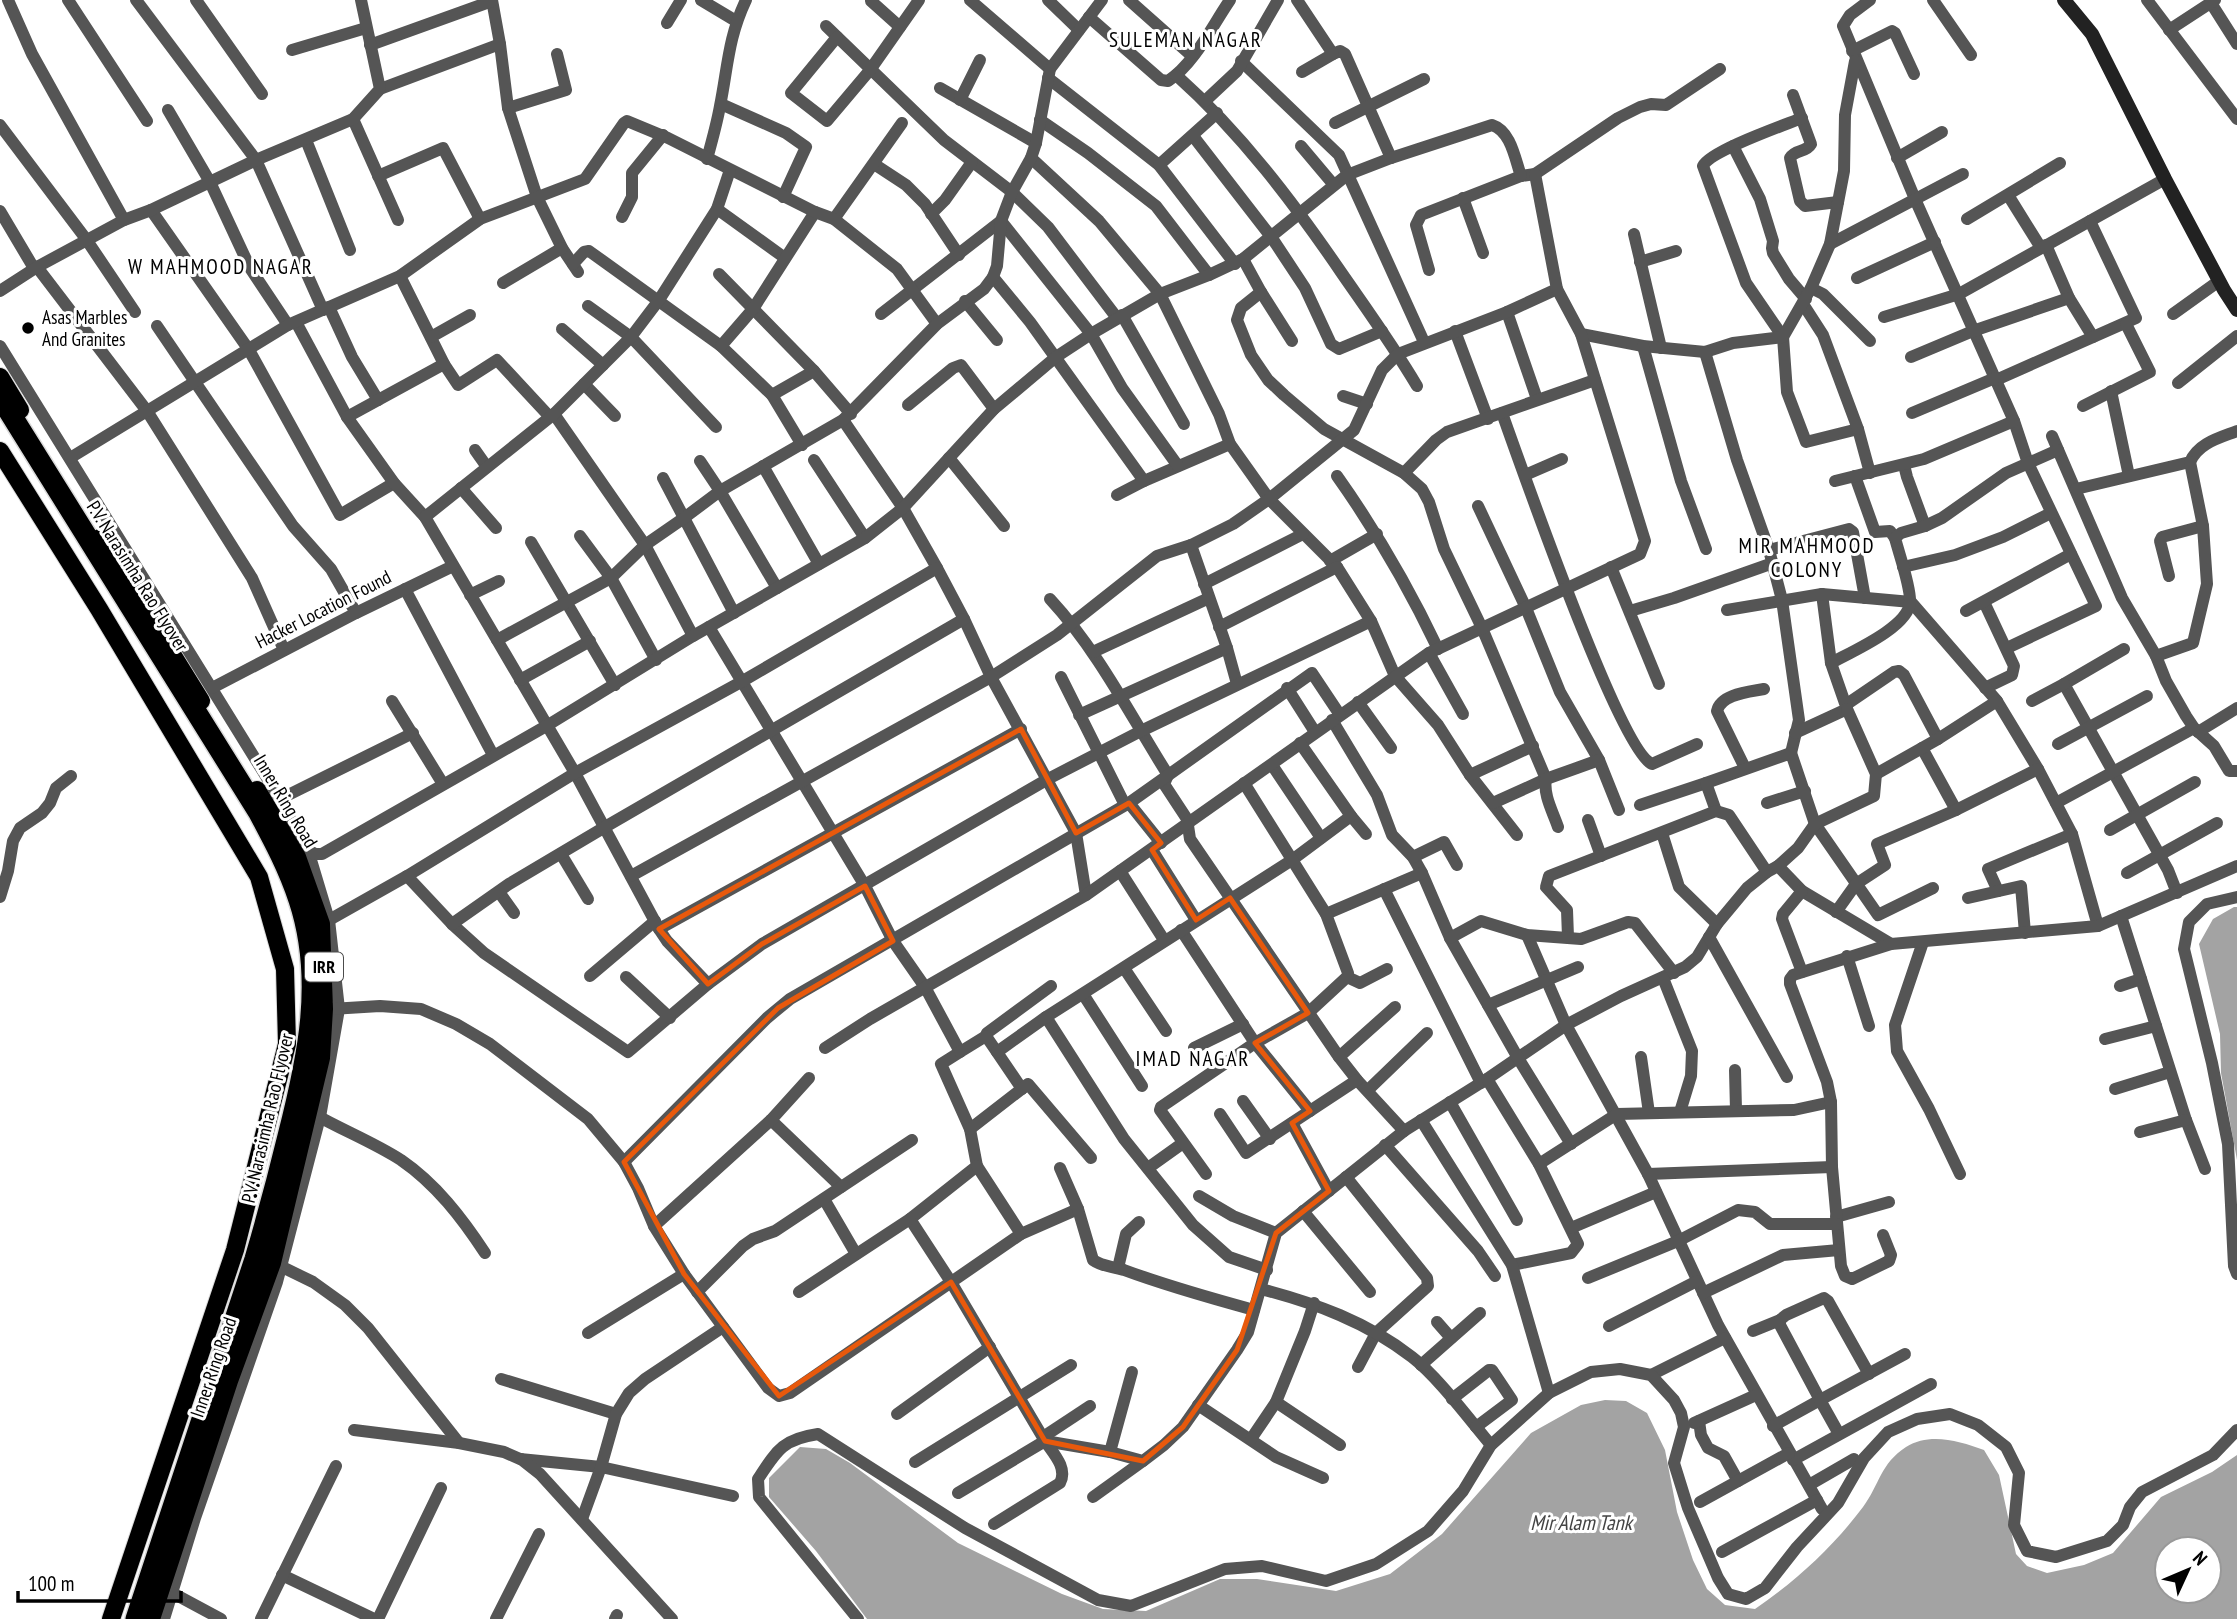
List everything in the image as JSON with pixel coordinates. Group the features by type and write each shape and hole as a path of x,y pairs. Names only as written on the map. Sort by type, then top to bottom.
{"highway":[{"name":"P.V. Narasimha Rao Flyover","path":"0,397 259,813 285,864 300,902 311,959 310,1035 300,1088 274,1189 255,1259 136,1619"},
{"name":"P.V. Narasimha Rao Flyover","path":"0,424 263,849 286,906 298,960 299,1010 293,1057 258,1199 225,1310 121,1619"}],"main road":[{"path":"2064,0 2092,34 2219,281 2235,302"},
{"name":"Inner Ring Road","path":"0,377 297,857 325,922 331,1009 314,1114 276,1265 229,1381 167,1590 151,1619"},
{"name":"Inner Ring Road","path":"0,451 99,609 259,877 285,969 287,1044 235,1250 111,1619"}],"street":[{"path":"8,0 32,54 124,220"},
{"path":"68,0 147,121"},
{"path":"136,0 256,160 326,309 378,400"},
{"path":"196,0 262,94"},
{"path":"361,0 380,89"},
{"path":"667,23 681,0"},
{"path":"701,0 736,22"},
{"path":"707,159 721,104 727,55 736,22 746,0"},
{"path":"837,37 791,93 827,121 870,70 919,0"},
{"path":"970,0 1049,74 1159,164 1239,261 1292,341"},
{"path":"1048,0 1079,30"},
{"path":"497,640 611,578 645,545 720,491 847,417 937,324 984,289 998,266 1001,221 1036,143 1049,74 1102,0"},
{"path":"1129,0 1192,56"},
{"path":"1089,17 1161,79 1168,81 1192,56 1230,0"},
{"path":"1205,101 1237,71 1278,0"},
{"path":"1297,0 1333,54"},
{"path":"1870,0 1850,15 1843,26 1897,158 2014,421 2028,463 2096,606 2007,648"},
{"path":"1933,0 1971,55"},
{"path":"2147,0 2233,105 2237,119"},
{"path":"370,45 492,1 508,108 537,197 575,268 584,252 589,251 721,346 772,395 802,445"},
{"path":"871,1 900,27"},
{"path":"2169,30 2213,1 2237,44"},
{"path":"826,26 944,140 1012,192 1048,227 1119,317 1184,424"},
{"path":"292,50 366,28"},
{"path":"1783,337 1807,297 1830,244 1844,171 1844,115 1854,55 1892,31 1914,74"},
{"path":"0,291 37,267 124,220 353,119 380,89 500,44"},
{"path":"1302,72 1340,51 1345,54 1391,158"},
{"path":"508,108 566,90 557,54"},
{"path":"960,100 980,60"},
{"path":"1241,61 1339,155 1424,342"},
{"path":"1429,270 1416,225 1421,215 1521,176 1535,174 1618,118 1651,104 1666,105 1720,69"},
{"path":"1176,75 1217,113 1300,212 1417,386"},
{"path":"1335,122 1424,79"},
{"path":"940,88 1036,143"},
{"path":"1794,94 1811,144 1807,149 1795,152 1790,158 1800,201 1805,206 1838,202"},
{"path":"721,104 786,133 806,147 783,197"},
{"path":"168,110 210,182 250,268 292,324 346,416 394,482 425,517 548,725 657,925 667,941 708,984"},
{"path":"1159,164 1217,113"},
{"path":"1802,118 1733,146 1705,161 1703,166 1746,283 1783,337 1787,392 1806,442 1858,429"},
{"path":"353,119 398,220"},
{"path":"1040,120 1156,206 1209,275"},
{"path":"70,458 292,324 400,276 480,219 589,177 624,123 628,121 663,135 783,197 835,219 897,269 937,324"},
{"path":"835,219 902,123"},
{"path":"0,125 86,239 135,312"},
{"path":"308,850 322,854 548,725 693,636 865,538 903,508 994,408 1056,357 1160,295 1239,261 1272,238 1333,184 1347,175 1492,125 1506,133 1521,176"},
{"path":"1897,158 1942,132"},
{"path":"622,217 631,202 632,173 663,135"},
{"path":"1193,136 1272,238 1305,288 1325,333 1335,348 1343,348 1382,331"},
{"path":"306,139 350,250"},
{"path":"1301,146 1333,184"},
{"path":"1733,146 1760,199 1773,241 1773,253 1789,279 1807,297 1823,335 1858,429 1870,473"},
{"path":"378,176 443,148 480,219"},
{"path":"1031,158 1099,221 1160,295 1219,414 1230,444 1269,499 1334,564 1371,621 1395,676 1438,724 1470,775 1517,835"},
{"path":"931,214 945,200 972,162"},
{"path":"1968,219 2060,163"},
{"path":"874,164 906,185 931,214 959,255"},
{"path":"425,517 552,415 631,337 659,300 717,209 730,170"},
{"path":"825,1048 1086,895 1434,651 1640,554 1645,541 1581,334 1557,289 1535,174"},
{"path":"1830,244 1963,174"},
{"path":"1884,317 1959,294 2165,179"},
{"path":"2008,195 2044,247 2068,298 2093,337"},
{"path":"1463,198 1483,253"},
{"path":"717,209 785,258"},
{"path":"151,210 249,351 340,515 394,482"},
{"path":"0,211 32,265 37,267 147,411 252,578 284,650"},
{"path":"721,346 753,309 815,212"},
{"path":"881,314 1001,221"},
{"path":"1001,221 1091,334 1122,388 1178,466"},
{"path":"1912,413 2136,319 2090,221"},
{"path":"1634,234 1661,348"},
{"path":"1857,278 1934,242"},
{"path":"503,283 562,248"},
{"path":"1640,262 1676,251"},
{"path":"719,274 814,370 847,417 903,508 1076,833 1086,895"},
{"path":"400,276 444,364 458,385 497,360 552,415 645,545 693,636"},
{"path":"993,277 1056,357 1144,481"},
{"path":"2173,314 2219,281"},
{"path":"631,877 991,677 1058,635 1157,556 1191,545 1233,524 1269,499 1354,430 1382,370 1398,354 1507,312 1557,289"},
{"path":"1261,292 1237,314 1251,355 1268,380 1324,429 1404,473 1422,489 1444,549 1482,628 1533,746 1546,779 1547,797 1558,827"},
{"path":"1807,297 1823,294 1870,341"},
{"path":"1911,357 1973,331 2068,298"},
{"path":"965,301 997,340"},
{"path":"588,306 631,337 716,427"},
{"path":"1507,312 1537,399"},
{"path":"431,337 470,315"},
{"path":"2083,406 2151,370 2126,324"},
{"path":"157,326 293,526 331,569 356,613"},
{"path":"562,329 603,365"},
{"path":"1455,331 1488,419"},
{"path":"1581,334 1643,346 1705,352 1733,343 1783,337"},
{"path":"2178,383 2237,336"},
{"path":"0,346 280,799 308,850 325,922 407,876 575,773 741,682 937,568"},
{"path":"1643,346 1681,481 1706,549"},
{"path":"1705,352 1737,460 1771,556 1782,600 1799,720 1791,753 1815,824 1878,915 1933,888"},
{"path":"346,416 444,364"},
{"path":"908,405 953,368 961,365 994,408"},
{"path":"772,395 814,370"},
{"path":"1404,473 1436,440 1456,429 1595,380"},
{"path":"584,384 615,416"},
{"path":"2111,391 2129,476"},
{"path":"1343,396 1367,404"},
{"path":"1502,413 1566,587 1618,713 1642,756 1653,764 1697,744"},
{"path":"1835,481 1904,465 2014,421"},
{"path":"2156,656 2193,643 2207,584 2203,526 2190,462 2205,444 2237,431"},
{"path":"2052,436 2122,597 2156,656 2166,681 2196,730 2214,746 2229,771 2237,771"},
{"path":"1117,495 1230,444"},
{"path":"475,450 487,467"},
{"path":"1895,538 1900,533 1942,518 2006,472 2058,450"},
{"path":"949,458 1004,526"},
{"path":"1525,475 1562,459"},
{"path":"814,460 865,538"},
{"path":"700,461 777,588"},
{"path":"2076,489 2190,462"},
{"path":"1904,465 1925,526"},
{"path":"762,466 819,564"},
{"path":"1337,476 1377,534 1413,597 1463,714"},
{"path":"1855,477 1875,532 1890,531 1895,538 1910,602 1997,701 2038,769 2072,834 2098,926"},
{"path":"663,478 734,613"},
{"path":"461,488 496,528"},
{"path":"1478,506 1526,608 1560,692 1598,761 1619,810"},
{"path":"1903,567 1955,555 2003,537 2051,513"},
{"path":"2169,576 2160,541 2162,537 2203,526"},
{"path":"1630,611 1674,598 1771,556 1849,529 1853,532 1865,598"},
{"path":"1204,584 1303,534"},
{"path":"1219,627 1334,564 1377,534"},
{"path":"580,536 611,578 656,660"},
{"path":"531,542 615,685"},
{"path":"1191,545 1237,684"},
{"path":"1966,611 2071,554"},
{"name":"Hacker Location Found","path":"212,688 453,566"},
{"path":"1611,567 1659,684"},
{"path":"470,595 499,580"},
{"path":"405,589 493,755"},
{"path":"1727,610 1822,594 1910,602"},
{"path":"1093,1497 1173,1436 1237,1350 1248,1332 1276,1233 1404,1131 1566,1025 1685,967 1697,957 1717,924 1747,888 1798,848 1815,824 1874,796 1876,774 1831,663 1822,594"},
{"path":"1093,652 1209,598"},
{"path":"1050,599 1093,652 1168,775"},
{"path":"1984,601 2014,666 2012,675 1985,688"},
{"path":"1831,663 1884,634 1905,616 1910,602"},
{"path":"452,924 605,827 964,619"},
{"path":"407,876 452,924 484,953 625,1051 632,1051 708,984 762,944 1048,779 1237,684 1371,621"},
{"path":"709,627 865,886 893,941 925,987 960,1052"},
{"path":"520,680 590,642"},
{"path":"1079,715 1120,694 1227,648"},
{"path":"2032,701 2124,649"},
{"path":"1795,733 1847,707 1899,671 1904,675 1938,739"},
{"path":"624,1162 790,999 1127,804 1287,688 1312,673 1377,795 1392,835 1413,857 1450,938 1518,1058 1571,1144"},
{"path":"1061,677 1098,753 1127,804 1157,846 1196,920"},
{"path":"2064,684 2114,771 2177,893"},
{"path":"1287,688 1315,732"},
{"path":"1745,768 1717,706 1724,699 1764,689"},
{"path":"2058,744 2147,696"},
{"path":"391,701 443,784"},
{"path":"1876,774 1997,701"},
{"path":"1358,702 1391,748"},
{"path":"2056,803 2237,708"},
{"path":"590,976 657,925 833,833 1021,729"},
{"path":"280,799 413,733"},
{"path":"1300,743 1366,834"},
{"path":"1470,775 1533,746"},
{"path":"1922,748 1956,810"},
{"path":"1640,804 1791,753"},
{"path":"1493,803 1546,779 1598,761"},
{"path":"1272,765 1321,838"},
{"path":"1836,912 1856,884 1885,865 1877,844 1956,810 2038,769"},
{"path":"1168,775 1164,784 1187,819 1190,839 1339,1056 1357,1080 1404,1131"},
{"path":"0,897 13,841 20,828 42,813 56,788 71,776"},
{"path":"2110,830 2194,782"},
{"path":"1206,1174 1160,1110 1161,1107 1255,1043 1308,1013 1347,977 1348,973 1326,914 1244,783"},
{"path":"1706,783 1716,811"},
{"path":"1767,803 1805,791"},
{"path":"1568,937 1567,910 1550,892 1546,883 1549,876 1716,811 1729,815 1772,869 1802,891 1891,944"},
{"path":"997,1052 1164,940 1293,859 1351,816"},
{"path":"1588,820 1601,856"},
{"path":"2127,873 2217,823"},
{"path":"1661,833 1679,887 1717,924"},
{"path":"1998,891 1989,869 2072,834"},
{"path":"1413,857 1444,842 1457,865"},
{"path":"561,854 588,899"},
{"path":"1883,1235 1891,1255 1889,1261 1852,1279 1845,1276 1839,1250 1832,1167 1832,1102 1790,984 1793,975 1891,944 2098,926 2237,866"},
{"path":"1120,871 1164,940"},
{"path":"1326,914 1422,873"},
{"path":"1968,898 2021,887 2025,933"},
{"path":"1384,889 1484,1081 1539,1164 1578,1244 1571,1253 1512,1265"},
{"path":"1802,891 1782,919 1802,972"},
{"path":"499,892 514,913"},
{"path":"2237,897 2207,904 2189,922 2185,949 2228,1144 2237,1274"},
{"path":"2121,916 2170,1072 2205,1169"},
{"path":"1450,938 1481,921 1527,936 1585,939 1628,922 1635,923 1668,976 1692,1051 1693,1064 1679,1112"},
{"path":"1181,930 1255,1043 1310,1111"},
{"path":"1527,936 1566,1025 1648,1174 1725,1338 1820,1504 1722,1552"},
{"path":"1709,937 1787,1077"},
{"path":"1923,942 1895,1025 1897,1051 1960,1174"},
{"path":"1847,956 1869,1026"},
{"path":"1488,1005 1578,967"},
{"path":"1125,968 1166,1031"},
{"path":"1347,977 1360,983 1387,969"},
{"path":"626,977 670,1018"},
{"path":"2120,986 2141,979"},
{"path":"1021,1234 977,1166 970,1129 941,1065 986,1036 986,1033 1051,986"},
{"path":"1083,994 1142,1086"},
{"path":"331,1009 380,1006 421,1009 456,1024 490,1044 587,1119 624,1162 654,1226 684,1275 768,1388 779,1396 790,1393 1021,1234 1078,1209"},
{"path":"1339,1056 1395,1007"},
{"path":"1046,1017 1124,1139 1194,1225 1229,1257 1267,1269"},
{"path":"1194,1048 1243,1024"},
{"path":"2105,1039 2156,1026"},
{"path":"1368,1090 1427,1032"},
{"path":"986,1036 1022,1089"},
{"path":"1641,1057 1649,1113"},
{"path":"1735,1070 1735,1110"},
{"path":"2115,1089 2170,1072"},
{"path":"654,1226 771,1120 809,1078"},
{"path":"1220,1114 1246,1153 1357,1080"},
{"path":"970,1129 1028,1084 1091,1158"},
{"path":"1243,1101 1269,1139"},
{"path":"1450,1102 1517,1220"},
{"path":"1539,1164 1617,1114 1794,1110 1832,1102"},
{"path":"314,1114 402,1161 433,1188 463,1220 485,1253"},
{"path":"771,1120 841,1187"},
{"path":"1421,1120 1512,1265 1549,1394"},
{"path":"2140,1132 2186,1120"},
{"path":"1292,1124 1329,1191"},
{"path":"697,1292 743,1246 753,1239 770,1235 912,1140"},
{"path":"1148,1168 1183,1143"},
{"path":"1385,1145 1478,1251 1494,1276"},
{"path":"799,1292 910,1219 977,1166"},
{"path":"1648,1174 1832,1167"},
{"path":"1060,1168 1078,1209 1093,1260 1103,1266 1118,1268 1174,1288 1254,1310"},
{"path":"1346,1177 1427,1278 1428,1286 1376,1333 1358,1367"},
{"path":"1571,1228 1656,1192"},
{"path":"1199,1196 1233,1216 1276,1233"},
{"path":"824,1199 856,1254"},
{"path":"1588,1278 1678,1241 1738,1210 1755,1212 1770,1224 1837,1220 1889,1202"},
{"path":"1303,1211 1370,1292"},
{"path":"910,1219 951,1282 1062,1468 1060,1483 994,1524"},
{"path":"1118,1268 1126,1234 1139,1222"},
{"path":"1609,1326 1783,1255 1839,1250"},
{"path":"276,1265 313,1282 345,1305 368,1328 459,1443"},
{"path":"588,1333 684,1275"},
{"path":"1262,1289 1314,1303 1376,1333 1421,1365 1491,1445"},
{"path":"1753,1331 1824,1298 1869,1374"},
{"path":"1251,1439 1276,1402 1314,1303"},
{"path":"1421,1365 1480,1313"},
{"path":"1780,1320 1780,1325 1839,1434"},
{"path":"1437,1322 1451,1338"},
{"path":"582,1519 616,1415 629,1393 645,1378 723,1326"},
{"path":"858,1619 760,1497 758,1479 771,1459 784,1444 802,1436 818,1434 965,1528 1098,1600 1131,1606 1225,1569 1262,1566 1326,1581 1376,1564 1428,1531 1463,1491 1491,1445 1549,1394 1591,1372 1620,1370 1651,1375 1725,1338"},
{"path":"897,1415 989,1347"},
{"path":"1773,1426 1905,1354"},
{"path":"915,1462 1071,1366"},
{"path":"1452,1399 1492,1370 1512,1400 1476,1427"},
{"path":"1110,1451 1132,1373"},
{"path":"1651,1375 1674,1400 1681,1413 1684,1427 1674,1463 1688,1508 1718,1578 1728,1594 1746,1599 1765,1588 1797,1547 1838,1503 1864,1458 1888,1432 1917,1419 1950,1414 1978,1425 2006,1447 2019,1473 2014,1525 2027,1551 2056,1557 2107,1541 2123,1525 2130,1507 2142,1492 2213,1455 2237,1430"},
{"path":"501,1379 616,1415"},
{"path":"1700,1502 1738,1481 1839,1434 1931,1384"},
{"path":"1738,1481 1724,1456 1708,1448 1696,1422 1756,1395"},
{"path":"1276,1402 1340,1446"},
{"path":"1198,1405 1276,1457 1323,1478"},
{"path":"958,1493 1044,1439 1090,1406"},
{"path":"354,1430 459,1443 520,1458 601,1467 733,1496"},
{"path":"1044,1439 1110,1451 1143,1461"},
{"path":"520,1458 540,1474 672,1619"},
{"path":"1809,1485 1854,1459"},
{"path":"261,1619 336,1466"},
{"path":"282,1575 376,1619 441,1489"},
{"path":"496,1619 539,1534"},
{"path":"164,1619 167,1590 221,1619"}],"highlighted area":[{"path":"1021,729 1076,833 1129,803 1161,843 1152,850 1196,920 1230,898 1308,1013 1255,1043 1310,1111 1292,1123 1329,1191 1276,1233 1237,1350 1183,1427 1143,1461 1045,1441 951,1282 779,1396 684,1274 624,1162 778,1008 893,941 865,886 762,944 708,984 659,929"}],"water":[{"path":"2237,907 2237,1160 2221,1073 2220,1034 2199,944 2213,919"},
{"name":"Mir Alam Tank","path":"1605,1400 1626,1401 1647,1413 1665,1450 1677,1512 1693,1560 1707,1589 1725,1605 1755,1609 1785,1587 1826,1549 1869,1499 1885,1467 1897,1454 1915,1442 1945,1440 1984,1450 1999,1475 2016,1554 2027,1566 2047,1573 2084,1565 2113,1553 2161,1497 2212,1472 2237,1455 2237,1619 867,1619 816,1551 769,1497 769,1478 800,1447 826,1449 850,1463 958,1543 1062,1594 1103,1609 1146,1611 1220,1579 1257,1579 1336,1591 1390,1574 1442,1534 1531,1433 1581,1405"}],"place":[{"name":"Asas Marbles And Granites","path":"28,328"}],"district":[{"name":"SULEMAN NAGAR","path":"1186,40"},
{"name":"W MAHMOOD NAGAR","path":"221,267"},
{"name":"MIR MAHMOOD COLONY","path":"1807,558"},
{"name":"IMAD NAGAR","path":"1193,1059"}]}
